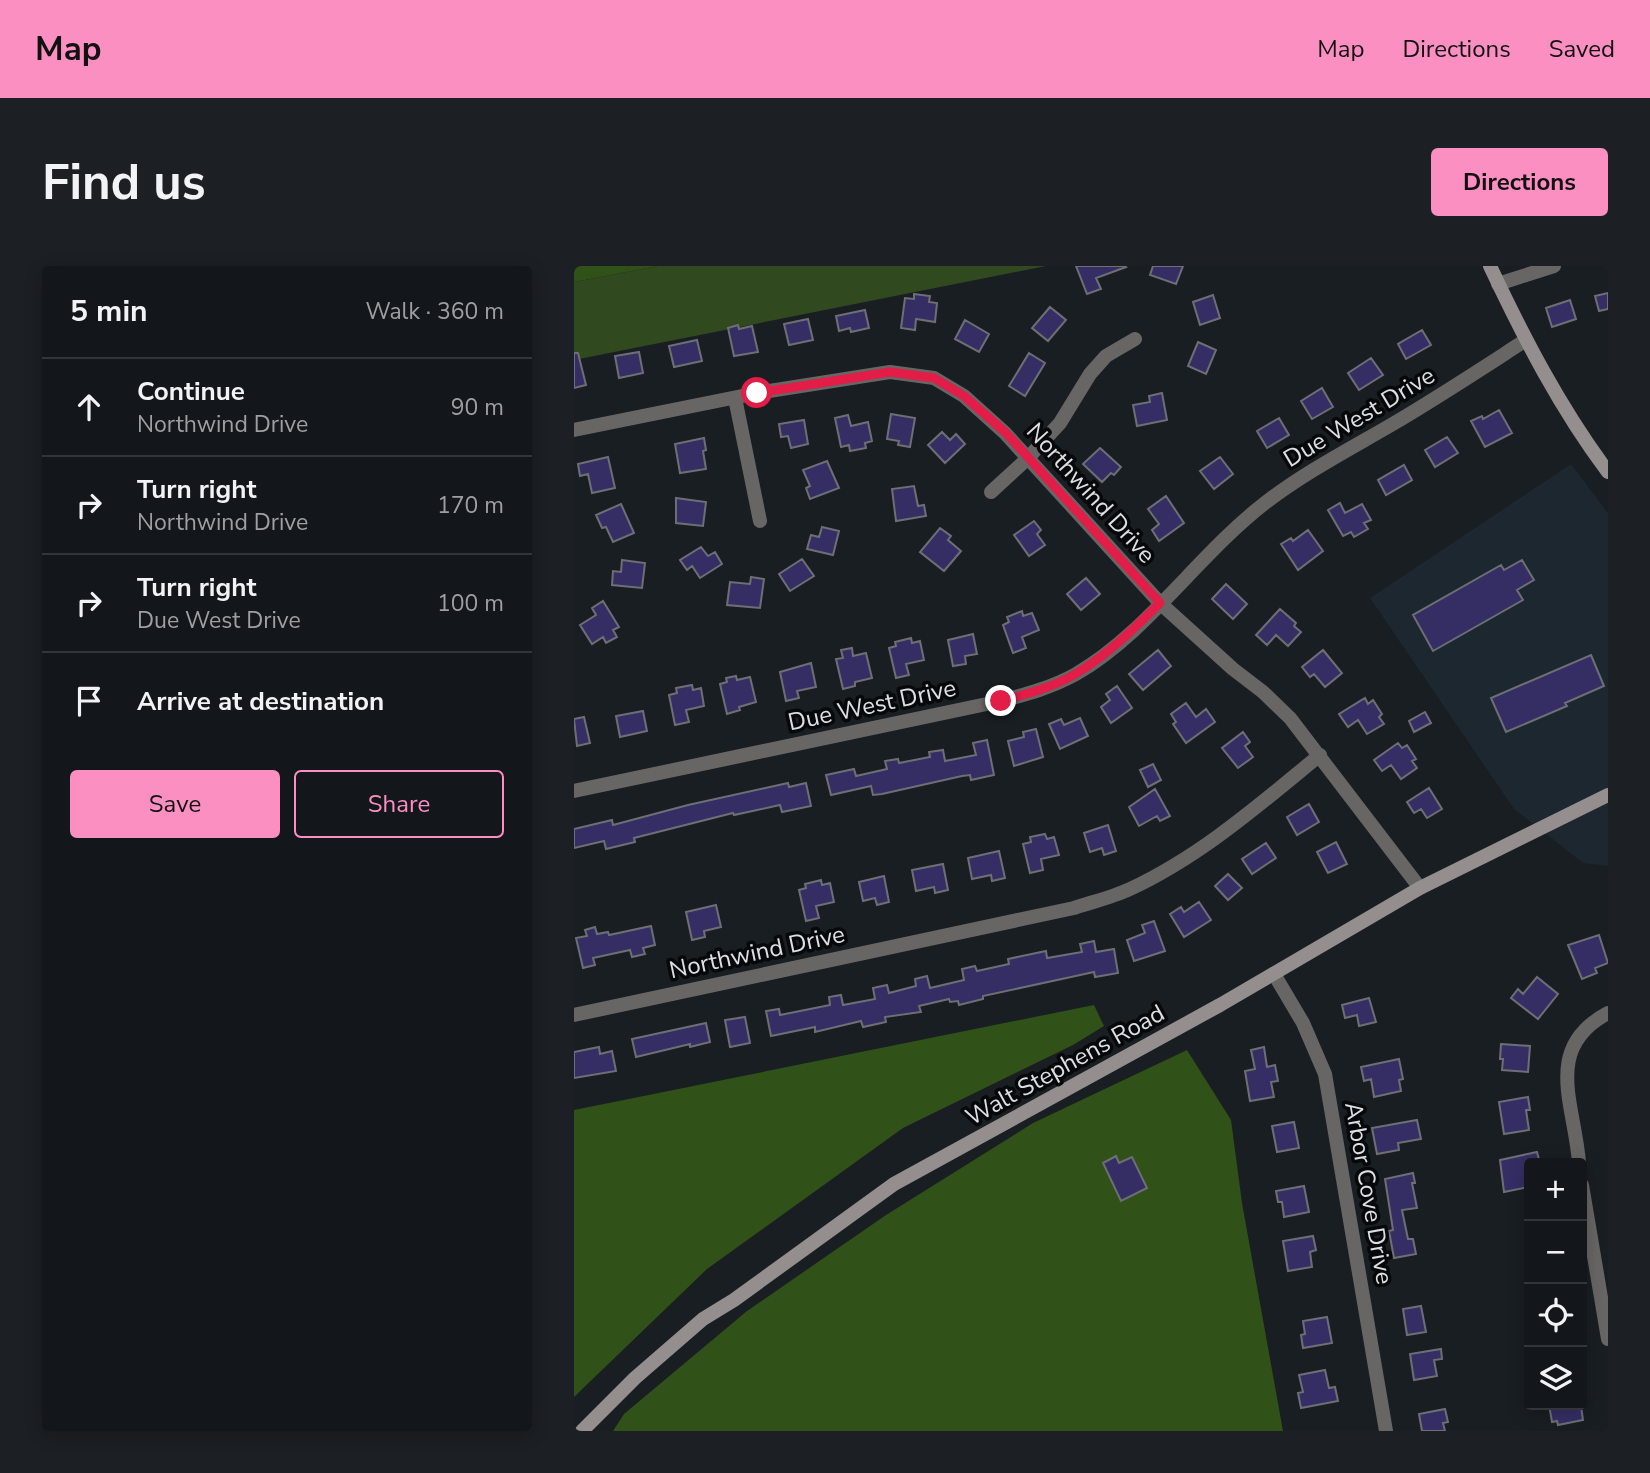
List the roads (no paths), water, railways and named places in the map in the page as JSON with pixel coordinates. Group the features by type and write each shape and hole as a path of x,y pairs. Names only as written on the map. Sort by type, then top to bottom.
{"street":[{"path":"1490,266 1526,340 1574,425 1608,472"},
{"path":"1498,284 1554,266"},
{"path":"991,492 1028,458 1060,423 1090,374 1106,356 1135,339"},
{"name":"Due West Drive","path":"574,791 1001,701 1039,691 1076,674 1123,639 1220,542 1264,504 1300,478 1433,400 1526,340"},
{"name":"Northwind Drive","path":"574,430 735,398 890,372 934,378 964,396 1006,433 1160,603 1290,718 1420,888"},
{"path":"735,398 760,521"},
{"name":"Northwind Drive","path":"574,1015 1074,908 1128,890 1170,869 1239,820 1320,755"},
{"name":"Walt Stephens Road","path":"582,1431 635,1378 703,1319 734,1300 894,1184 1274,974 1420,888 1608,795"},
{"name":"Arbor Cove Drive","path":"1274,974 1303,1023 1325,1074 1386,1431"},
{"path":"1578,1158 1567,1074 1569,1055 1577,1038 1593,1021 1608,1013"},
{"path":"1587,1218 1608,1339"}]}
